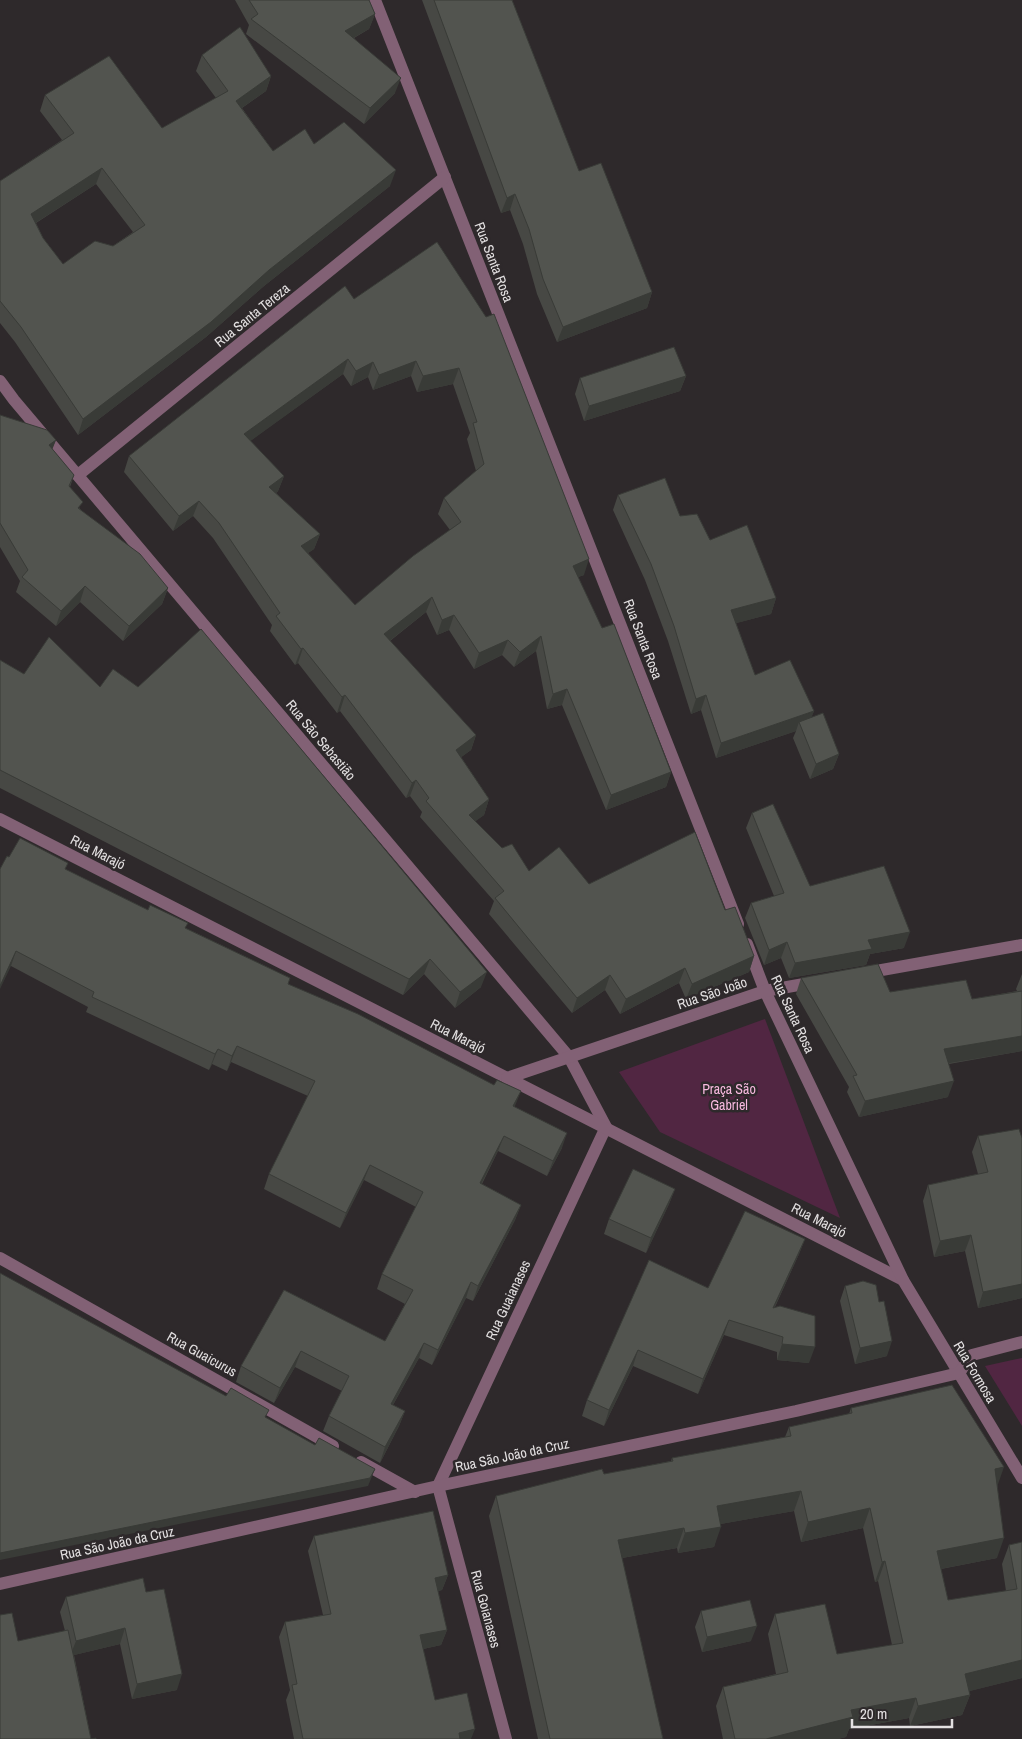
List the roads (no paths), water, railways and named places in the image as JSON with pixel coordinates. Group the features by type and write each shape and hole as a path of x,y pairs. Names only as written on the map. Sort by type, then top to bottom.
{"street":[{"name":"Rua Santa Rosa","path":"375,0 765,991 904,1280"},
{"name":"Rua Santa Tereza","path":"78,476 444,177"},
{"name":"Rua São Sebastião","path":"0,380 14,400 569,1057 606,1127"},
{"path":"0,402 14,400"},
{"name":"Rua Marajó","path":"0,820 904,1280"},
{"path":"851,976 1022,945"},
{"name":"Rua São João","path":"507,1078 765,991 832,979"},
{"name":"Rua Guaianases","path":"438,1486 606,1127"},
{"name":"Rua Guaicurus","path":"0,1258 415,1492"},
{"name":"Rua Formosa","path":"904,1280 1022,1478"},
{"path":"959,1373 972,1355 1022,1342"},
{"name":"Rua São João da Cruz","path":"0,1584 438,1486 796,1411 959,1373"},
{"name":"Rua Goianases","path":"438,1486 506,1739"}],"park label":[{"name":"Praça São Gabriel","path":"729,1098"}]}
